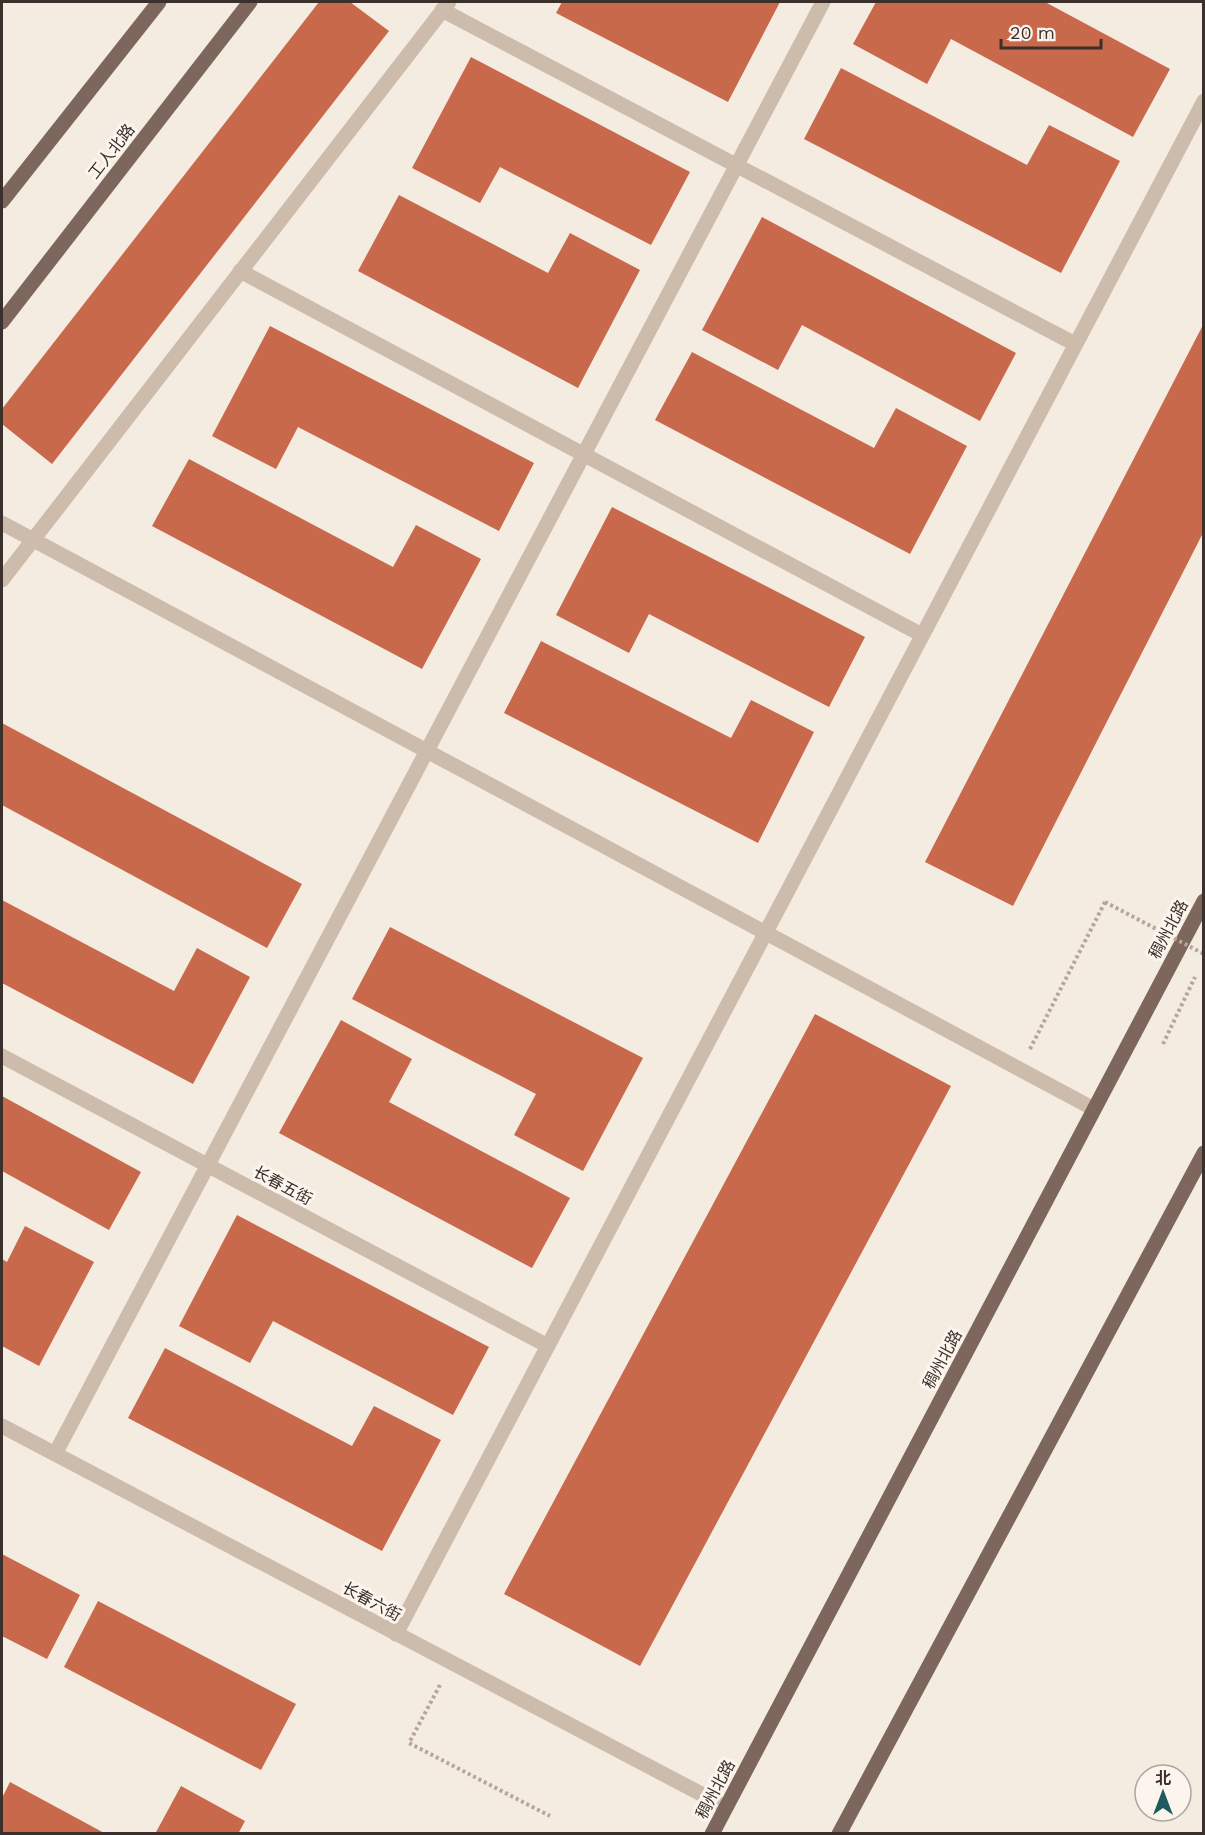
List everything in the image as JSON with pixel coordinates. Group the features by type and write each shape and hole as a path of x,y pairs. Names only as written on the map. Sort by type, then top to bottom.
{"main road":[{"path":"2,201 159,2"},
{"name":"工人北路","path":"2,322 250,2"},
{"name":"稠州北路","path":"712,1833 1203,901"},
{"path":"839,1833 1203,1153"}],"street":[{"path":"55,1454 823,2"},
{"path":"2,580 445,6 736,165 1075,345"},
{"path":"396,1634 1203,101"},
{"path":"240,271 922,635"},
{"path":"2,523 1094,1109"},
{"name":"长春五街","path":"2,1056 548,1346"},
{"name":"长春六街","path":"2,1426 726,1807"}],"path":[{"path":"1020,1069 1105,902 1203,954"},
{"path":"1163,1044 1198,970"},
{"path":"452,1663 409,1743 550,1816"}],"building":[{"path":"319,2 350,2 389,31 52,464 2,424 2,409"},
{"path":"562,2 780,2 728,102 556,13"},
{"path":"876,2 1045,2 1170,69 1133,137 951,39 927,84 853,44"},
{"path":"471,57 690,172 651,245 500,167 480,203 412,168"},
{"path":"841,68 1027,165 1049,125 1120,161 1061,273 804,139"},
{"path":"399,195 548,273 570,233 640,270 578,388 358,271"},
{"path":"762,217 1016,353 980,421 802,325 778,370 702,330"},
{"path":"1204,323 1204,531 1013,906 925,862"},
{"path":"270,326 534,463 499,531 298,427 276,469 212,436"},
{"path":"692,352 874,448 896,408 967,446 910,554 655,420"},
{"path":"189,459 393,567 416,525 481,559 422,669 152,526"},
{"path":"612,507 865,637 829,707 649,614 629,653 556,615"},
{"path":"541,641 731,738 751,700 814,732 758,843 504,713"},
{"path":"2,723 302,884 267,948 2,805"},
{"path":"2,900 174,991 197,948 250,977 193,1084 2,983"},
{"path":"390,927 643,1058 583,1171 514,1135 536,1094 352,999"},
{"path":"815,1014 951,1086 640,1666 504,1594"},
{"path":"341,1020 412,1059 389,1102 570,1198 532,1268 279,1133"},
{"path":"2,1096 141,1172 109,1230 2,1171"},
{"path":"237,1215 489,1347 453,1415 273,1321 250,1363 179,1326"},
{"path":"25,1226 94,1262 39,1366 2,1346 2,1259 7,1262"},
{"path":"165,1348 352,1446 374,1406 441,1440 382,1551 128,1418"},
{"path":"2,1554 80,1595 47,1659 2,1636"},
{"path":"98,1601 296,1704 261,1770 64,1667"},
{"path":"10,1782 106,1834 2,1834 2,1798"},
{"path":"181,1786 245,1821 238,1834 155,1834"}]}
